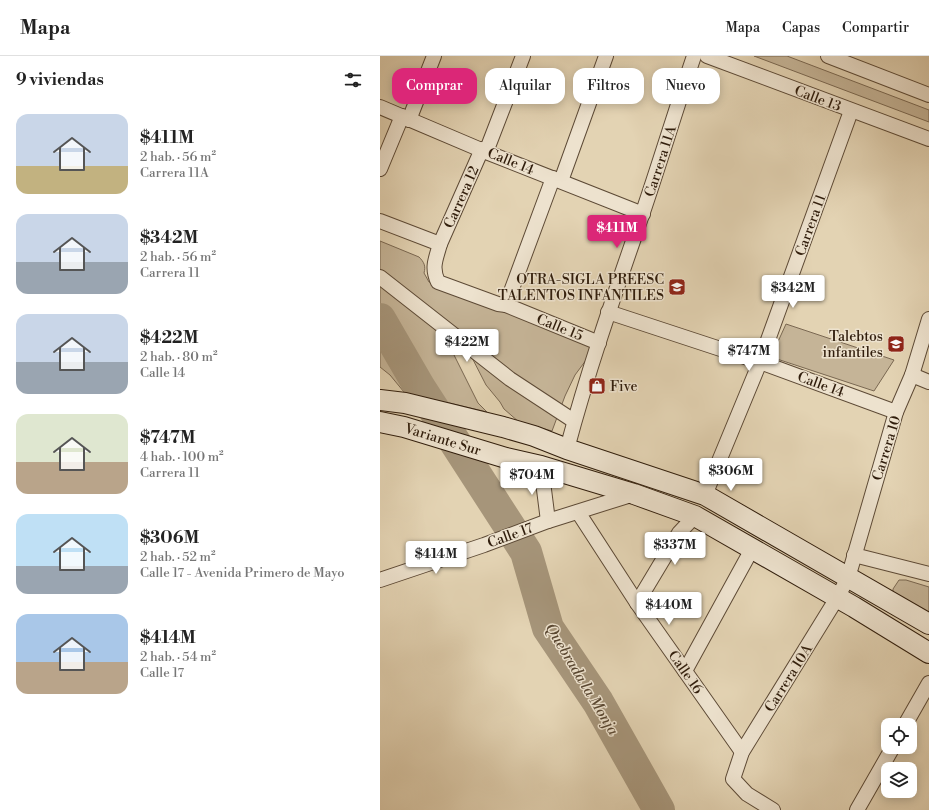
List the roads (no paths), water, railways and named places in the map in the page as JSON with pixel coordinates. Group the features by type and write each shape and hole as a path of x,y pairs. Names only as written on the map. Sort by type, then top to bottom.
{"main road":[{"name":"Variante Sur","path":"380,400 405,403 504,427 705,495 929,624"},
{"name":"Variante Sur","path":"380,422 404,427 506,458 540,466 634,494 695,516 929,653"}],"street":[{"path":"380,169 406,118 434,56"},
{"name":"Carrera 12","path":"440,244 484,151 523,56"},
{"path":"506,305 606,56"},
{"name":"Carrera 11A","path":"567,449 574,421 608,312 694,56"},
{"name":"Calle 13","path":"707,56 929,139"},
{"path":"828,56 860,62 929,95"},
{"name":"Calle 14","path":"380,107 484,151 642,214"},
{"name":"Carrera 11","path":"705,495 760,362 851,110"},
{"path":"380,221 440,244"},
{"name":"Calle 15","path":"440,244 434,266 434,274 438,282 498,304 506,305 599,343"},
{"path":"380,277 510,379 574,421"},
{"name":"Calle 14","path":"608,312 760,362 896,412"},
{"name":"Carrera 10","path":"848,578 896,412 912,375 929,319"},
{"path":"912,375 929,382"},
{"name":"Calle 17","path":"540,466 548,521"},
{"name":"Calle 17","path":"380,580 484,545 548,521 634,494"},
{"name":"Calle 16","path":"578,512 637,603 742,752"},
{"path":"637,603 679,533 695,516"},
{"path":"685,671 752,549"},
{"path":"854,555 929,574"},
{"name":"Carrera 10A","path":"773,810 747,794 733,779 742,752 848,578"},
{"path":"909,718 929,683"},
{"path":"857,810 889,754"}],"waterway":[{"name":"Quebrada la Monja","path":"380,319 420,388 526,552 548,628 598,702 659,810"}],"place":[{"name":"OTRA-SIGLA PREESC TALENTOS INFANTILES","path":"677,287"},
{"name":"Talebtos infantiles","path":"896,344"},
{"name":"Five","path":"597,386"}]}
